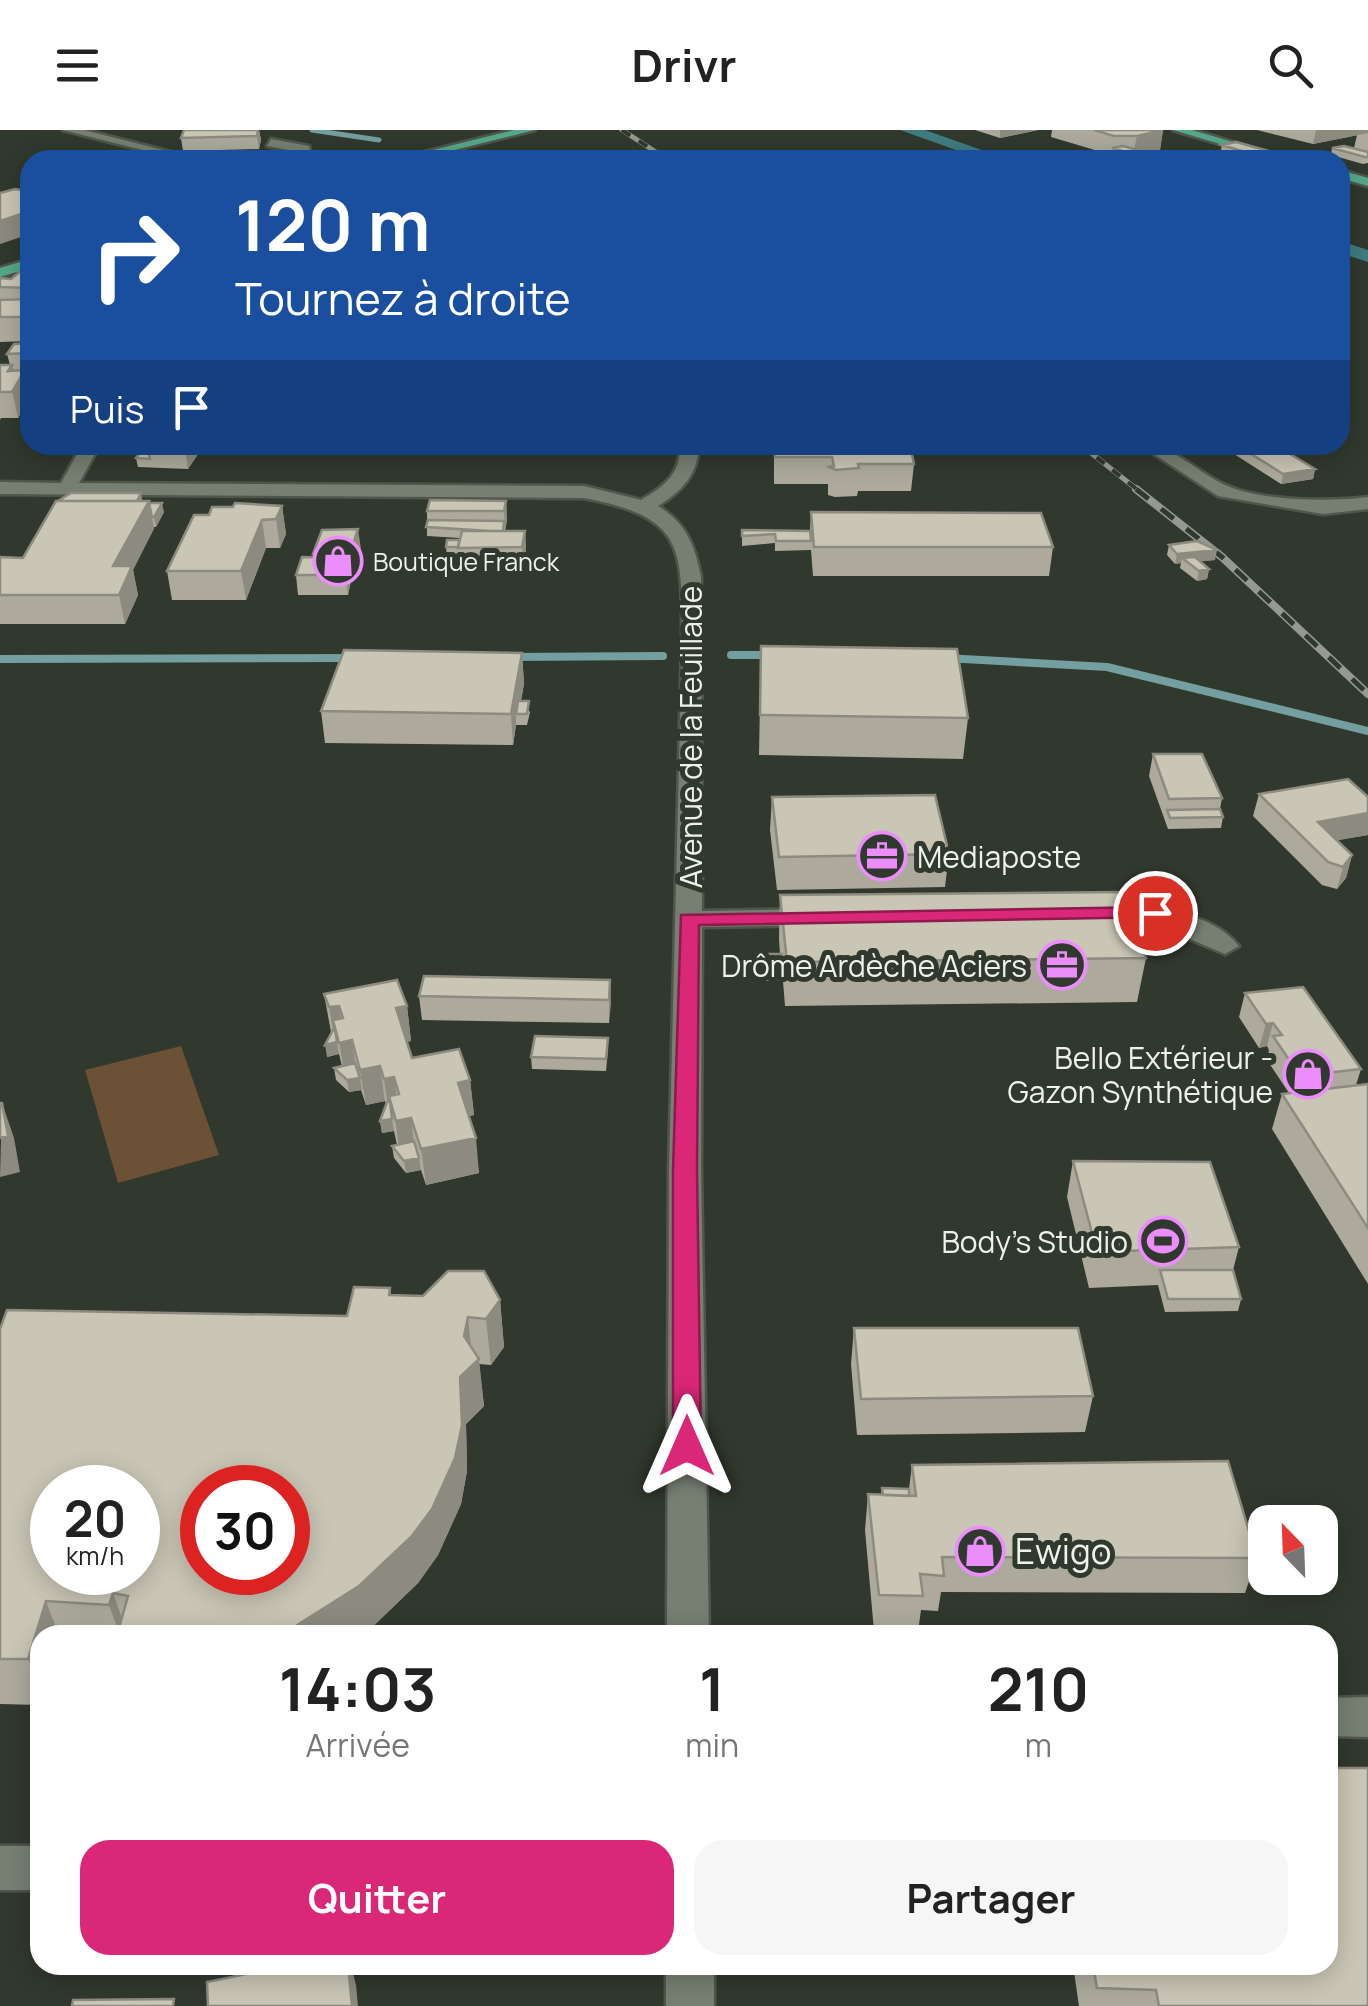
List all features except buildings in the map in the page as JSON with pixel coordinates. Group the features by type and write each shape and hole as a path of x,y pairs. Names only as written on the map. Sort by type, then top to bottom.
{"main road":[{"path":"442,150 529,130"},
{"path":"1157,130 1229,150"},
{"path":"1178,130 1251,150"}],"street":[{"path":"69,130 154,150"},
{"path":"271,143 304,150"},
{"path":"68,487 86,455"},
{"path":"644,506 670,491 690,464 690,455"},
{"path":"1165,455 1225,492 1323,508 1368,503"},
{"name":"Avenue de la Feuillade","path":"0,488 584,492 644,506 668,518 680,533 690,556 694,640 685,1170 688,1625"},
{"path":"1072,914 1155,913 1198,928 1225,946"},
{"path":"689,919 842,916"},
{"path":"1338,1716 1368,1716"},
{"path":"0,1868 30,1868"},
{"path":"690,1975 690,2006"}],"shaded area":[{"path":"181,1046 219,1155 118,1183 85,1070"}],"waterway":[{"path":"312,130 379,140"},
{"path":"908,130 970,150"},
{"path":"1350,250 1368,256"},
{"path":"731,655 772,655"},
{"path":"507,657 663,656"},
{"path":"0,659 354,658"},
{"path":"945,658 1107,667 1368,731"}],"railway":[{"path":"622,130 653,150"},
{"path":"1094,455 1139,491"},
{"path":"1136,489 1222,557 1368,694"}],"place":[{"name":"Boutique Franck","path":"338,561"},
{"name":"Mediaposte","path":"882,856"},
{"name":"Drôme Ardèche Aciers","path":"1062,965"},
{"name":"Bello Extérieur - Gazon Synthétique","path":"1308,1074"},
{"name":"Body's Studio","path":"1163,1241"},
{"name":"Ewigo","path":"980,1551"}],"route":[{"path":"687,1446 685,1170 689,919 1155,913"}]}
